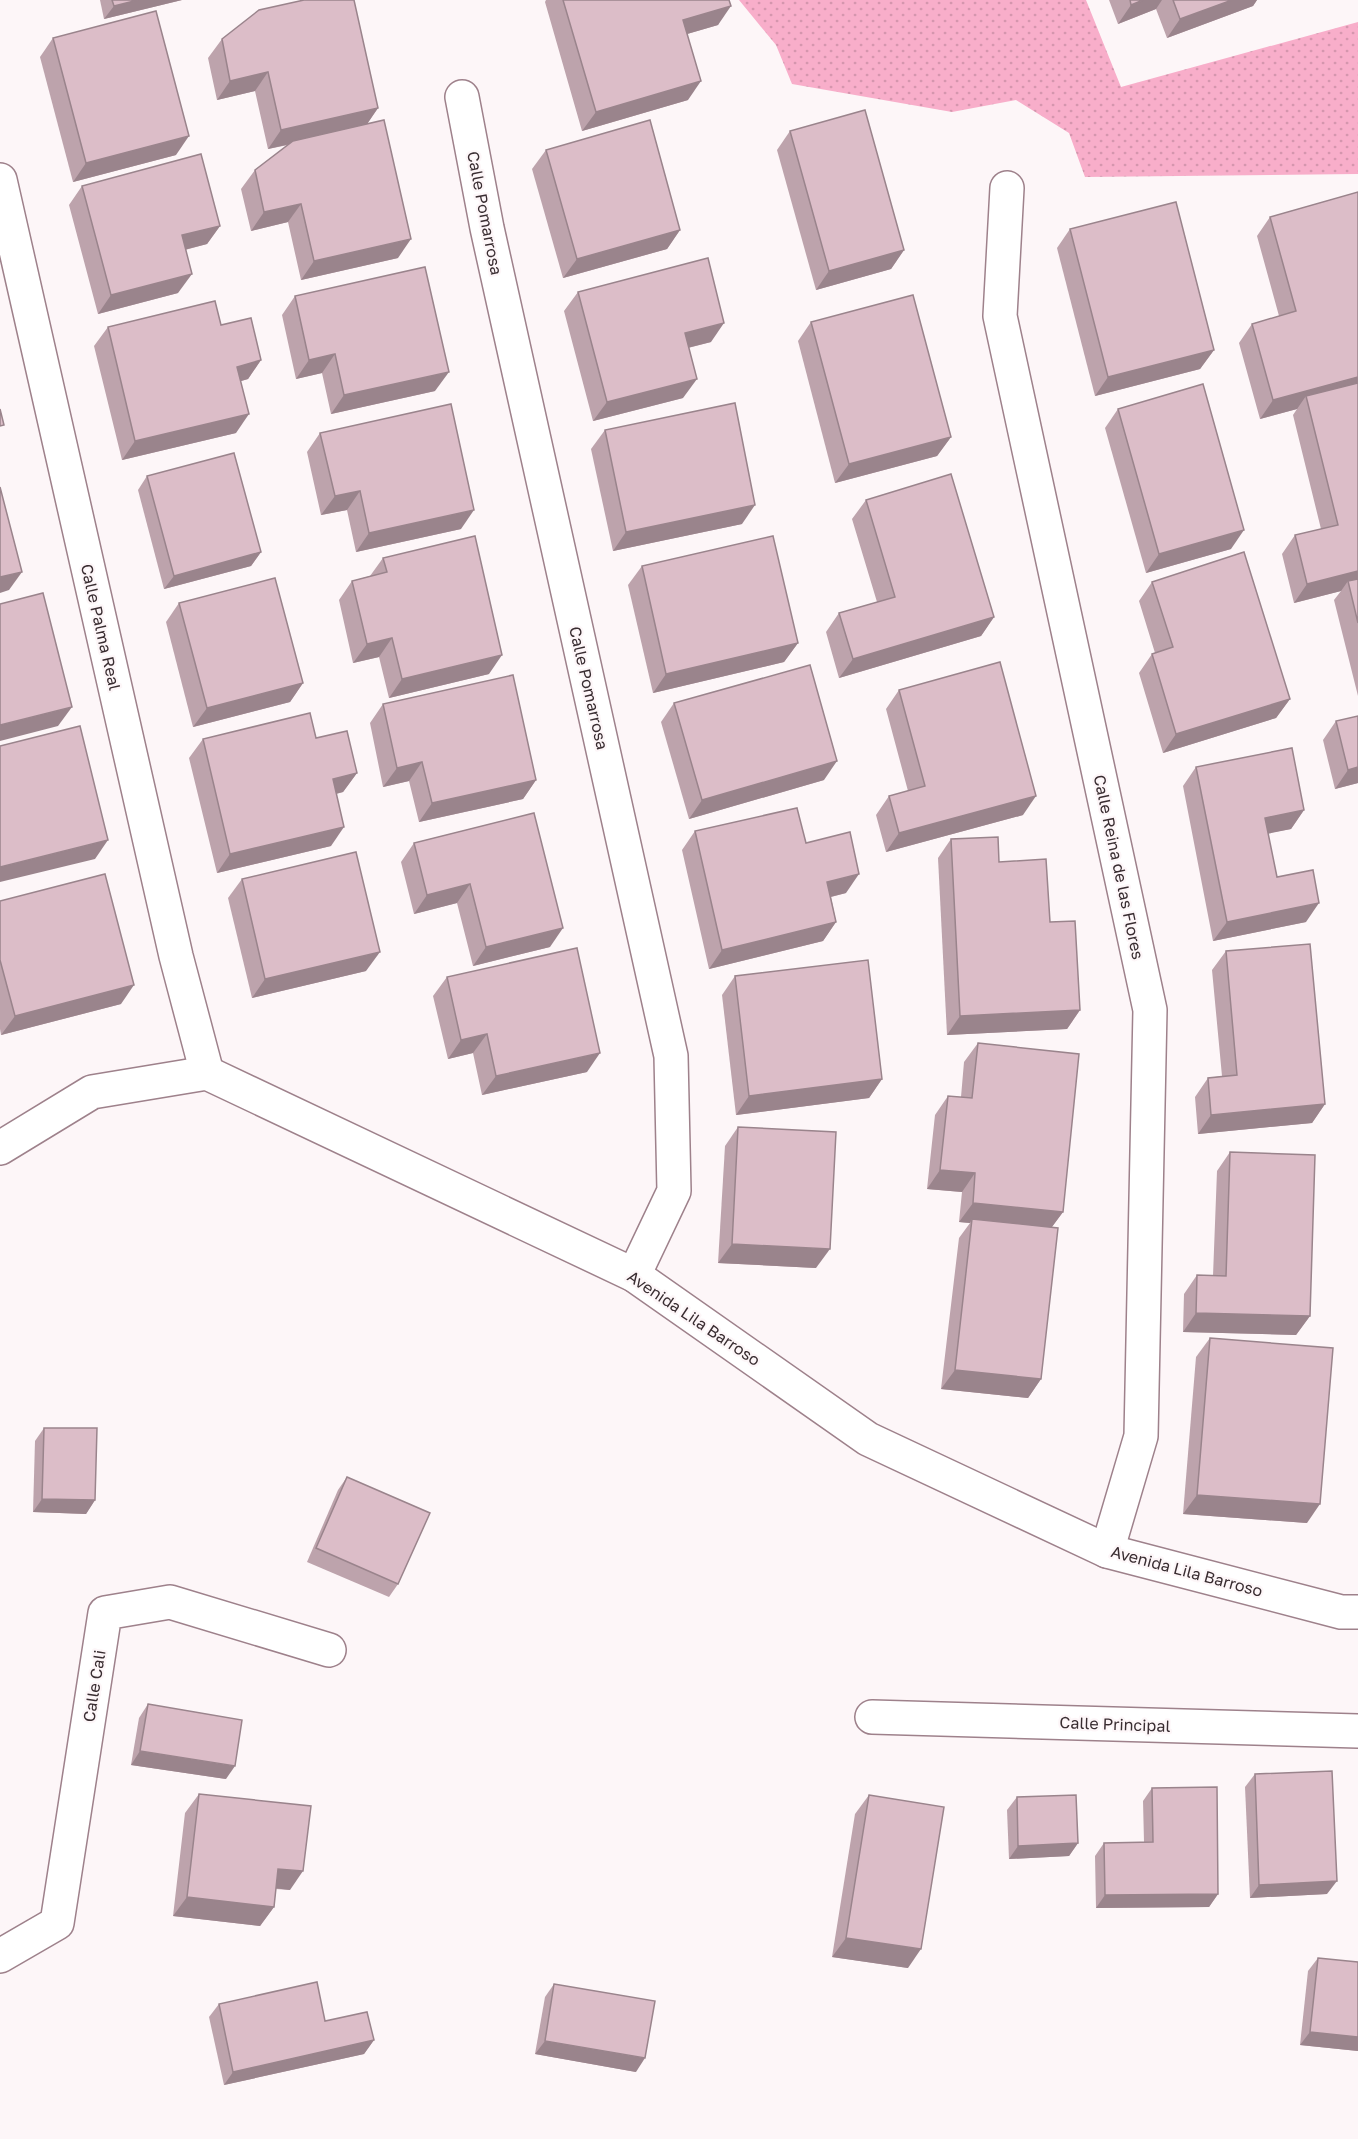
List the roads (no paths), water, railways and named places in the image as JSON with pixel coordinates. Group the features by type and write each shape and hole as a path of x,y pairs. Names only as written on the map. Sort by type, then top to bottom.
{"street":[{"name":"Calle Pomarrosa","path":"462,97 492,252 672,1056 674,1191 634,1275"},
{"name":"Calle Palma Real","path":"0,180 176,956 207,1073"},
{"name":"Calle Reina de las Flores","path":"1007,188 1000,316 1150,1010 1141,1436 1107,1551"},
{"name":"Avenida Lila Barroso","path":"207,1073 634,1275 868,1439 1107,1551 1341,1612 1358,1612"},
{"path":"0,1148 92,1092 207,1073"},
{"name":"Calle Cali","path":"0,1956 57,1923 105,1613 171,1602 330,1650"},
{"name":"Calle Principal","path":"872,1717 1358,1731"}]}
